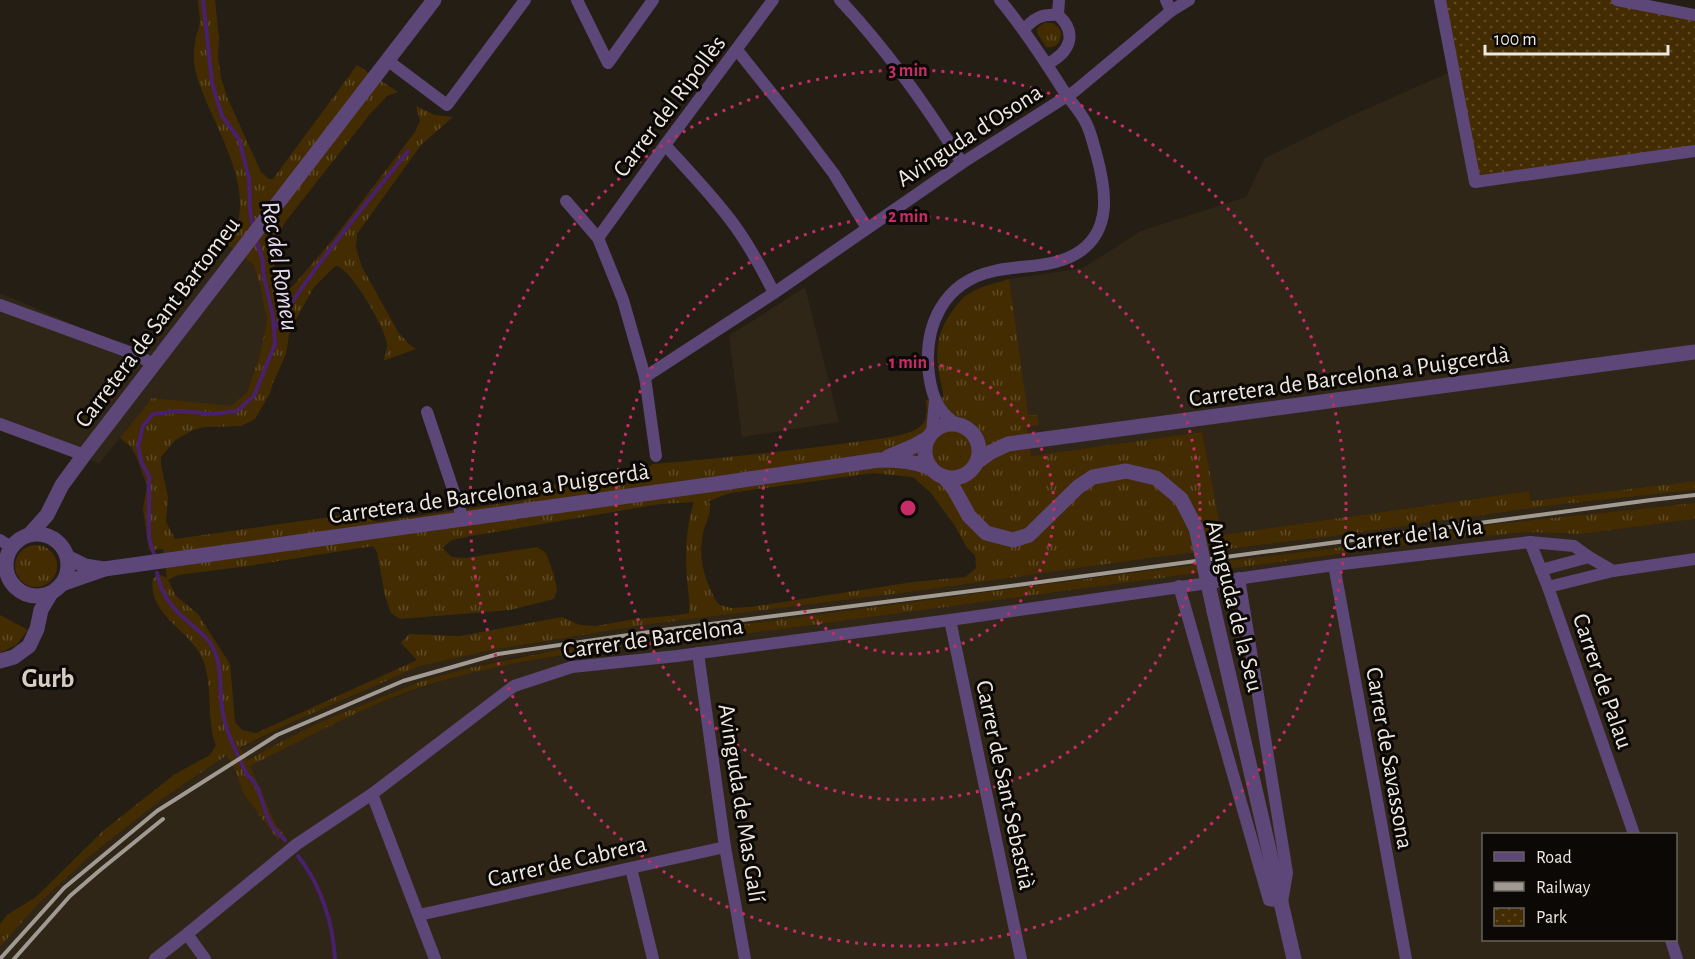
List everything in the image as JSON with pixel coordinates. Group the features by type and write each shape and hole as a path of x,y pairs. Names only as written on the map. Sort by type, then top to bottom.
{"street":[{"name":"Carretera de Sant Bartomeu","path":"30,534 54,505 62,485 84,455 434,0"},
{"path":"387,60 447,105 525,0"},
{"path":"577,0 608,63 653,0"},
{"name":"Carrer del Ripollès","path":"598,238 773,0"},
{"path":"840,0 900,71 935,119 962,163"},
{"path":"969,516 967,496 979,446 973,433 941,412 935,399 927,358 928,339 938,311 961,285 979,276 994,271 1058,261 1082,250 1098,231 1105,203 1101,171 1087,123 1000,0"},
{"path":"1058,15 1059,0"},
{"name":"Avinguda d'Osona","path":"645,377 774,293 962,163 1067,96 1168,6 1190,0"},
{"path":"1440,0 1475,182 1695,151"},
{"path":"1617,0 1695,15"},
{"path":"1023,30 1042,16 1058,15 1066,22 1070,37 1068,44 1062,54 1047,64"},
{"path":"737,50 834,174 867,228"},
{"path":"665,145 730,219 758,262 774,293"},
{"path":"566,201 598,238 623,300 645,377 656,456"},
{"path":"0,305 140,356 153,365"},
{"name":"Carretera de Barcelona a Puigcerdà","path":"974,466 991,452 1008,444 1695,352"},
{"path":"935,399 925,454 937,472 958,477 974,466"},
{"path":"427,411 463,519"},
{"path":"0,424 84,455"},
{"path":"930,435 942,425 957,424"},
{"name":"Carretera de Barcelona a Puigcerdà","path":"973,433 986,440 1008,444"},
{"name":"Carretera de Barcelona a Puigcerdà","path":"879,460 914,446 930,435"},
{"name":"Carretera de Barcelona a Puigcerdà","path":"57,589 104,569 879,460 909,461 937,472"},
{"name":"Avinguda de la Seu","path":"937,472 954,489 969,516 986,533 1013,540 1029,535 1078,487 1093,477 1126,471 1156,478 1181,499 1196,528 1294,959"},
{"name":"Carretera de Sant Bartomeu","path":"54,505 56,540"},
{"path":"0,661 14,657 29,646 38,623 41,610 68,571 67,557 56,540 46,535 30,534 6,544 3,576 22,592 37,615 38,623"},
{"name":"Carrer de la Via","path":"1211,582 1530,542 1574,546 1613,571"},
{"name":"Carrer de Palau","path":"1530,542 1548,587 1634,833"},
{"name":"Carretera de Barcelona a Puigcerdà","path":"67,557 85,566 104,569"},
{"path":"1541,570 1589,557"},
{"path":"1548,587 1613,571 1695,560"},
{"name":"Carrer de Savassona","path":"1334,565 1406,959"},
{"name":"Avinguda de la Seu","path":"1239,578 1287,873 1282,902"},
{"name":"Carrer de Barcelona","path":"154,959 297,844 372,794 514,686 572,667 951,620 1211,582"},
{"name":"Avinguda de la Seu","path":"1179,586 1269,900 1282,902"},
{"path":"0,593 22,592 38,597 57,589"},
{"name":"Carrer de Sant Sebastià","path":"951,620 1021,959"},
{"name":"Avinguda de Mas Galí","path":"698,653 725,847 745,959"},
{"path":"372,794 435,959"},
{"name":"Carrer de Cabrera","path":"419,915 725,847"},
{"path":"631,868 653,959"},
{"path":"187,934 205,959"},
{"path":"1672,941 1677,959"}],"shaded area":[{"path":"1450,72 1695,155 1695,481 1531,501 1529,491 1222,535 1202,432 1031,456 1009,279 1083,268 1141,231 1246,197 1265,158 1353,115"},
{"path":"227,244 254,265 267,320 261,351 247,392 231,407 152,398 99,464 0,423 0,293 131,349 169,296 182,302"},
{"path":"805,287 839,422 742,437 729,336"},
{"path":"1695,490 1695,503 1495,524 1327,549 567,648 469,668 422,682 318,723 247,762 240,749 297,720 420,666 497,649 651,624 910,592 1562,504"},
{"path":"1695,519 1695,959 0,959 0,947 39,903 90,856 162,799 227,755 243,793 278,840 284,836 276,825 249,766 345,717 453,677 541,659 701,636 737,635 1451,539 1528,532 1582,534"}],"green space":[{"path":"198,0 215,0 221,78 227,97 261,172 269,179 273,179 357,65 398,92 387,96 370,114 286,221 275,241 274,262 275,276 279,286 285,292 293,286 334,238 415,132 420,121 416,106 435,115 453,117 421,145 357,234 356,248 362,267 398,332 416,349 383,361 387,343 374,313 350,277 337,266 334,267 314,287 294,323 289,335 286,354 270,393 255,419 241,426 205,427 193,430 174,441 161,457 168,497 166,522 175,539 372,511 376,522 525,500 522,489 632,473 642,471 653,464 724,458 901,435 921,426 927,412 926,400 944,397 937,354 940,334 951,313 970,293 1009,279 1028,415 1037,415 1039,425 1027,426 1031,456 1202,432 1222,535 1529,491 1531,501 1695,481 1695,490 1562,504 910,592 651,624 497,649 420,666 297,720 240,748 247,761 318,723 422,681 469,668 566,648 1327,549 1495,524 1695,503 1695,519 1582,534 1528,532 1451,539 737,635 655,642 477,671 427,685 382,702 250,766 276,825 285,836 278,840 243,793 227,755 162,799 90,856 39,903 0,947 0,924 7,915 36,897 103,831 175,774 210,755 216,745 211,723 205,664 193,645 161,610 156,601 153,578 160,575 167,578 163,549 149,550 143,509 147,486 131,447 120,438 152,398 231,406 247,392 261,351 267,320 254,265 227,244 237,224 240,202 237,180 230,157 201,89 195,69 196,35 200,23","holes":["873,473 913,477 931,493 955,526 967,548 975,555 976,568 965,577 913,582 750,607 731,608 718,604 703,568 701,549 704,529 710,512 709,501 730,493","694,502 689,521 686,550 689,613 596,626 580,625 562,617 460,636 409,634 401,643 417,660 256,733 242,730 235,722 230,664 198,614 176,596 168,580 178,575 373,546 377,552 385,596 391,613 400,619 510,610 554,599 557,590 546,553 537,547 465,558 452,557 442,548 452,540 471,536 660,504"]},
{"path":"1439,0 1616,0 1695,15 1695,151 1475,182"},
{"path":"1044,23 1053,23 1060,29 1060,40 1054,46 1046,47 1037,33 1037,29"},
{"path":"36,545 51,551 57,566 51,581 36,587 21,581 15,566 21,551"},
{"path":"0,615 28,630 16,645 0,653"}],"waterway":[{"name":"Rec del Romeu","path":"203,0 212,83 222,116 239,139 249,179 253,227"},
{"path":"275,328 322,260 408,151"},
{"name":"Rec del Romeu","path":"154,555 149,538 149,476 142,464 138,447 143,426 153,414 179,411 213,414 237,411 254,396 275,344 273,317 263,272 263,261 256,240"},
{"name":"Rec del Romeu","path":"157,573 162,590 170,603 206,638 216,654 222,705 230,737 247,775 259,791 272,826 285,840"},
{"name":"Rec del Romeu","path":"298,856 313,879 324,905 332,932 335,959"}],"railway":[{"path":"0,959 64,888 157,811 277,735 403,681 498,654 663,630 1695,495"},
{"path":"14,959 70,896 163,819"}],"district":[{"name":"Gurb","path":"48,678"}]}
